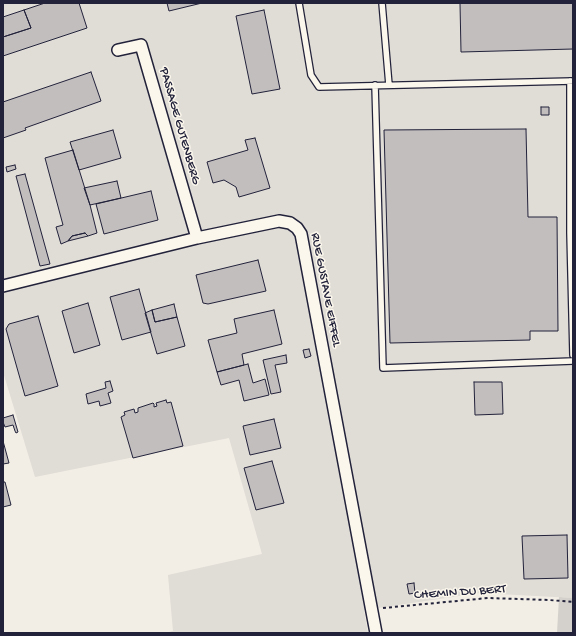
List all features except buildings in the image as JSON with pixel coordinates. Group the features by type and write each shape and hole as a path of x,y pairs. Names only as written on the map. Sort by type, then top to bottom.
{"street":[{"name":"PASSAGE GUTENBERG","path":"118,50 141,45 197,238"},
{"name":"RUE GUSTAVE EIFFEL","path":"3,286 197,238 279,221 290,223 297,228 300,234 376,633"}],"lane":[{"path":"299,3 311,75 319,86 572,81 570,233 573,355"},
{"path":"382,3 389,85"},
{"path":"375,85 383,368 573,360"}],"path":[{"name":"CHEMIN DU BERT","path":"372,610 488,598 573,602"}],"shaded area":[{"path":"3,3 573,3 573,598 480,593 364,610 368,633 165,633 173,631 168,575 262,554 229,438 35,477 3,372"},
{"path":"559,597 573,598 573,633 557,633"}]}
